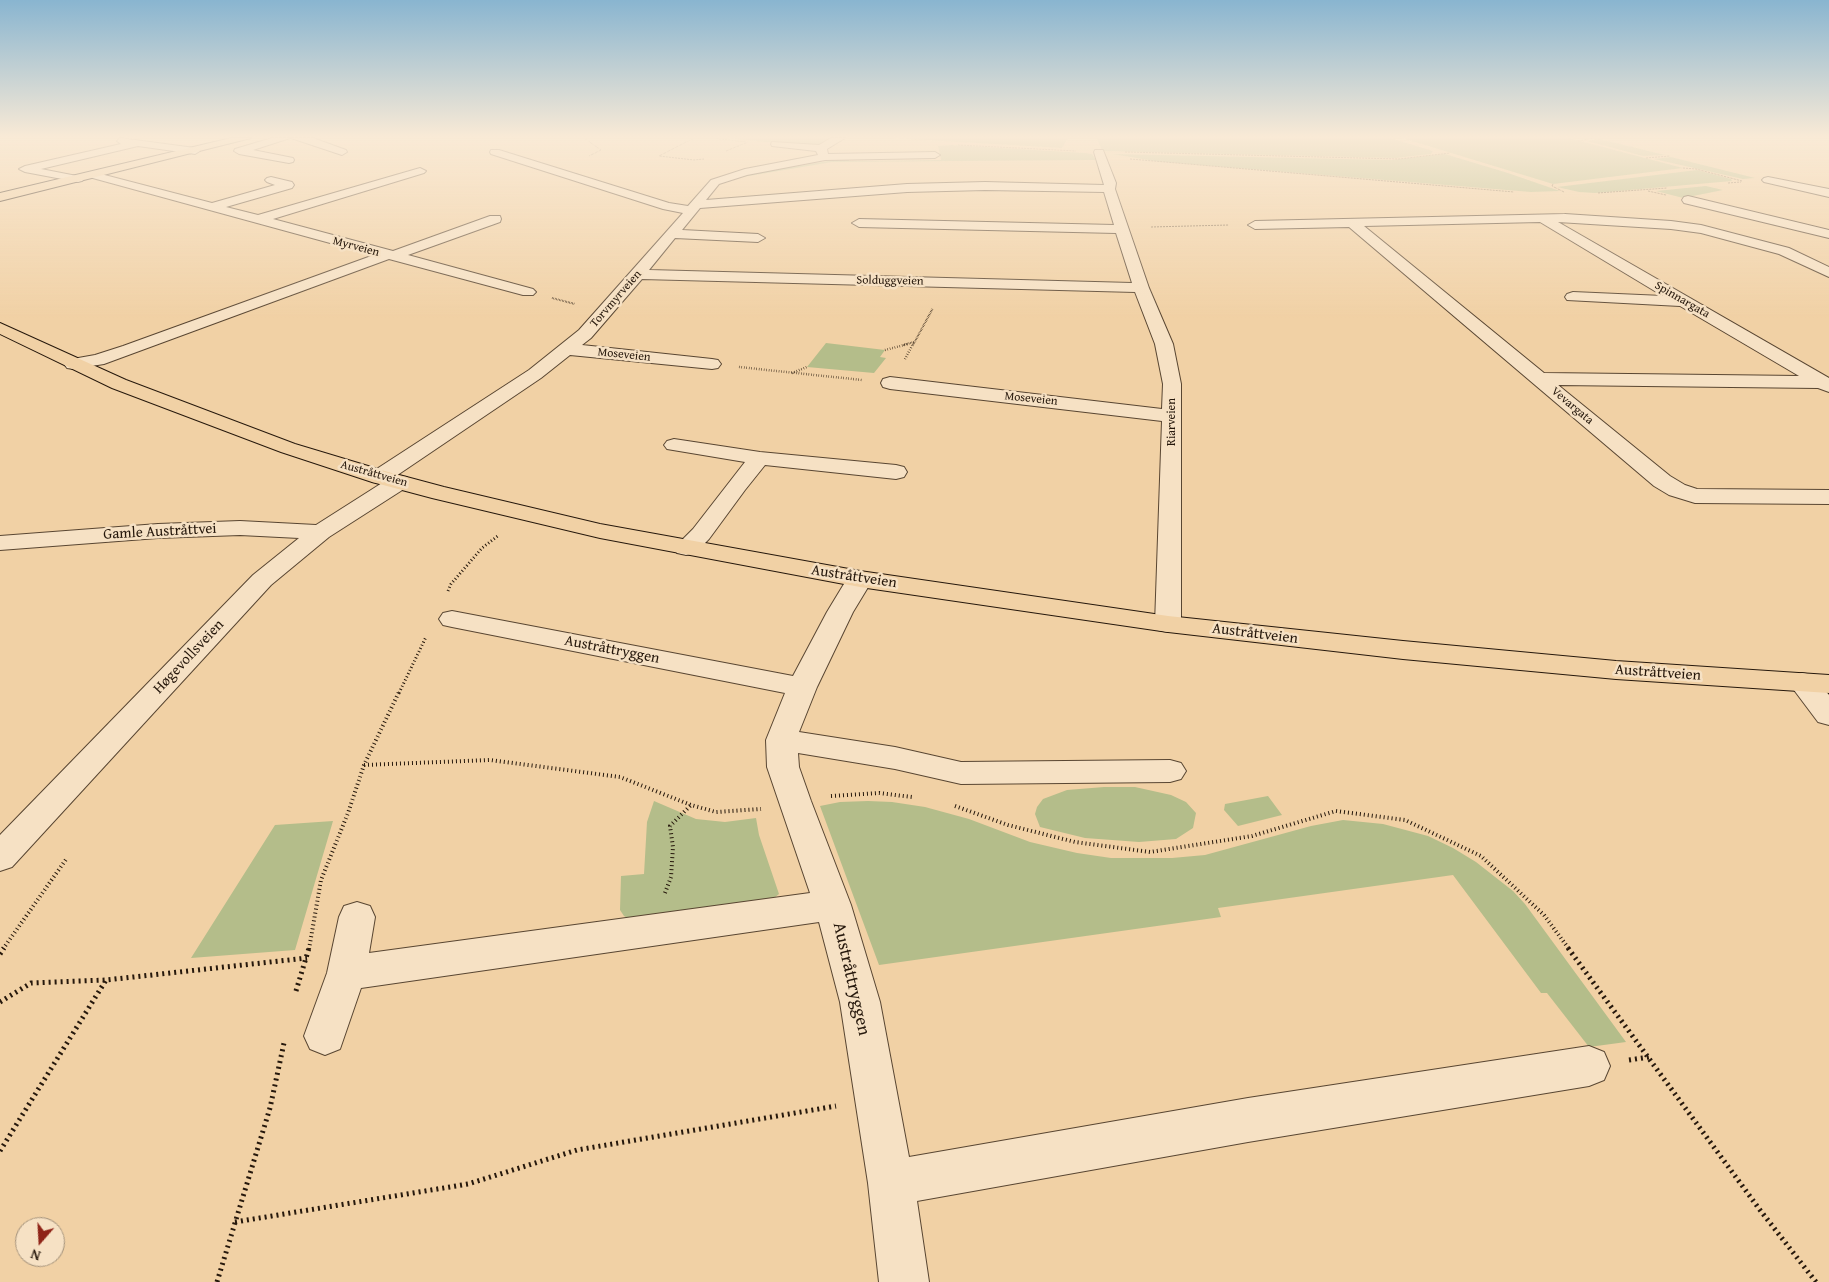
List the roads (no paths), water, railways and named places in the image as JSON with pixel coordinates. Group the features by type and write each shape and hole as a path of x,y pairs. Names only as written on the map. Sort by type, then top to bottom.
{"main road":[{"name":"Austråttveien","path":"0,328 73,364 161,402 240,432 390,479 519,512 686,548 860,579 1168,624 1403,650 1616,670 1816,683"}],"street":[{"name":"Myrveien","path":"177,198 528,292"},
{"path":"211,207 243,198"},
{"path":"257,220 331,198"},
{"path":"641,198 667,206 692,208 782,198"},
{"name":"Torvmyrveien","path":"390,479 535,374 585,334 701,198"},
{"name":"Riarveien","path":"1112,198 1142,288 1164,344 1172,384 1168,624"},
{"name":"Spinnargata","path":"1516,198 1541,218 1826,384"},
{"path":"1688,200 1829,234"},
{"path":"1255,225 1541,218 1623,221 1701,229 1784,251 1829,273"},
{"name":"Myrveien","path":"73,364 98,360 129,350 495,219"},
{"name":"Vevargata","path":"1351,222 1662,482 1677,490 1695,496 1829,497"},
{"path":"859,223 1123,229"},
{"path":"671,234 758,238"},
{"name":"Solduggveien","path":"638,274 1142,288"},
{"path":"1573,297 1686,302"},
{"name":"Moseveien","path":"567,349 712,364"},
{"name":"Spinnargata","path":"1540,379 1826,384"},
{"name":"Moseveien","path":"890,383 1172,416"},
{"path":"674,445 760,458 896,472"},
{"path":"686,548 701,534 737,485 760,458"},
{"name":"Høgevollsveien","path":"0,857 262,580 390,479"},
{"name":"Gamle Austråttvei","path":"0,542 231,528 321,532"},
{"name":"Austråttryggen","path":"860,579 840,612 802,686 781,740 783,767 833,905 860,1002 891,1183 904,1282"},
{"name":"Austråttryggen","path":"452,619 802,686"},
{"path":"1816,683 1829,715"},
{"path":"781,740 895,758 961,773 1170,771"},
{"path":"346,973 833,905"},
{"path":"325,1036 346,973 356,917"},
{"path":"891,1183 1248,1120 1589,1066"}]}
